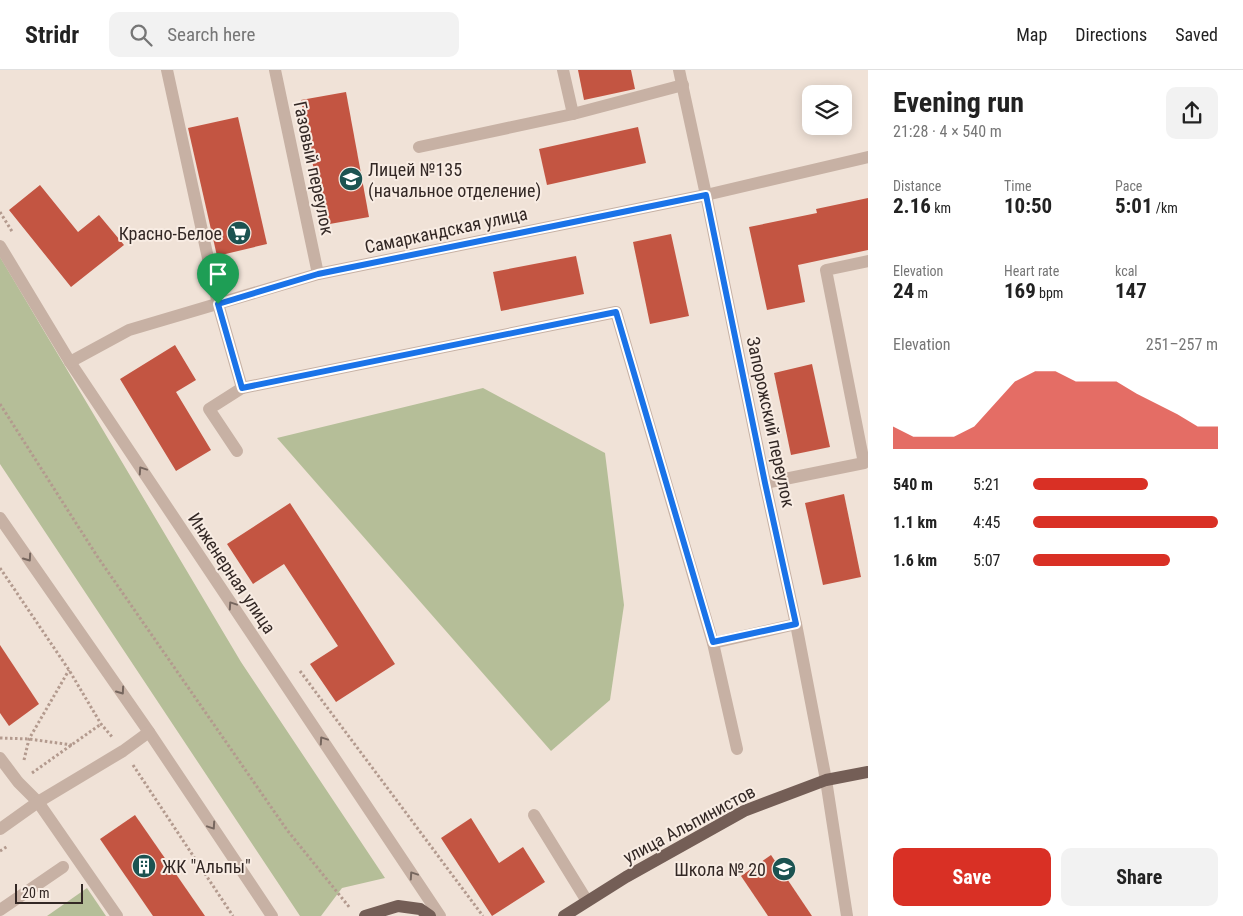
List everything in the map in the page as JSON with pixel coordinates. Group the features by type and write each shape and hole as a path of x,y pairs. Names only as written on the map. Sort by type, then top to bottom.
{"main road":[{"name":"улица Альпинистов","path":"564,916 626,877 744,810 826,780 868,772"},
{"path":"365,916 398,906 420,910 430,916"}],"street":[{"path":"167,70 218,304 242,388"},
{"name":"Газовый переулок","path":"275,70 318,274"},
{"path":"563,70 573,114"},
{"name":"Запорожский переулок","path":"679,70 796,624 826,780 847,916"},
{"path":"419,147 573,114 683,85"},
{"name":"Самаркандская улица","path":"70,362 128,330 318,274 706,195 868,157"},
{"name":"Инженерная улица","path":"0,246 70,362 440,916"},
{"path":"765,483 864,463 826,270 868,261"},
{"path":"237,451 209,409 242,388 616,312 713,642 737,749"},
{"path":"0,518 149,732 272,916"},
{"path":"713,642 796,624"},
{"path":"0,829 38,802 123,751 149,732"},
{"path":"0,758 18,782 38,802 117,916"},
{"path":"534,815 587,901"},
{"path":"0,910 63,867"}],"path":[{"path":"0,212 16,238"},
{"path":"0,404 97,556 287,830 350,909"},
{"path":"29,739 69,670"},
{"path":"300,670 483,916"},
{"path":"18,782 102,724"},
{"path":"0,738 29,739 73,745"}],"green space":[{"path":"0,257 241,662 385,878 342,888 321,916 300,916 0,464"},
{"path":"483,388 605,453 624,605 610,700 551,751 277,438"},
{"path":"87,888 106,916 47,916"}],"building":[{"path":"578,70 631,70 635,89 584,100"},
{"path":"346,92 369,217 324,225 301,100"},
{"path":"238,117 267,244 217,256 188,128"},
{"path":"638,127 646,163 547,185 539,149"},
{"path":"40,185 78,232 99,215 124,245 71,287 9,210"},
{"path":"868,198 868,250 798,265 805,302 767,310 749,227 817,213 816,209"},
{"path":"671,234 689,316 650,324 633,242"},
{"path":"576,256 584,294 501,311 493,272"},
{"path":"175,345 196,380 176,392 211,450 176,471 120,379"},
{"path":"812,364 830,447 791,455 774,373"},
{"path":"844,494 861,577 823,585 805,503"},
{"path":"290,503 395,664 336,702 310,664 338,646 284,564 253,584 227,544"},
{"path":"0,645 39,704 9,726 0,713"},
{"name":"ЖК \"Альпы\"","path":"135,815 205,916 153,916 100,839"},
{"path":"471,818 499,863 523,847 545,882 492,916 441,838"},
{"path":"771,855 812,916 768,916 741,876"}],"place":[{"name":"Лицей №135 (начальное отделение)","path":"351,179"},
{"name":"Красно-Белое","path":"239,233"},
{"name":"ЖК \"Альпы\"","path":"144,866"},
{"name":"Школа № 20","path":"784,869"}],"route":[{"path":"706,195 796,624 713,642 616,312 242,388 218,304 318,274 706,195"}]}
